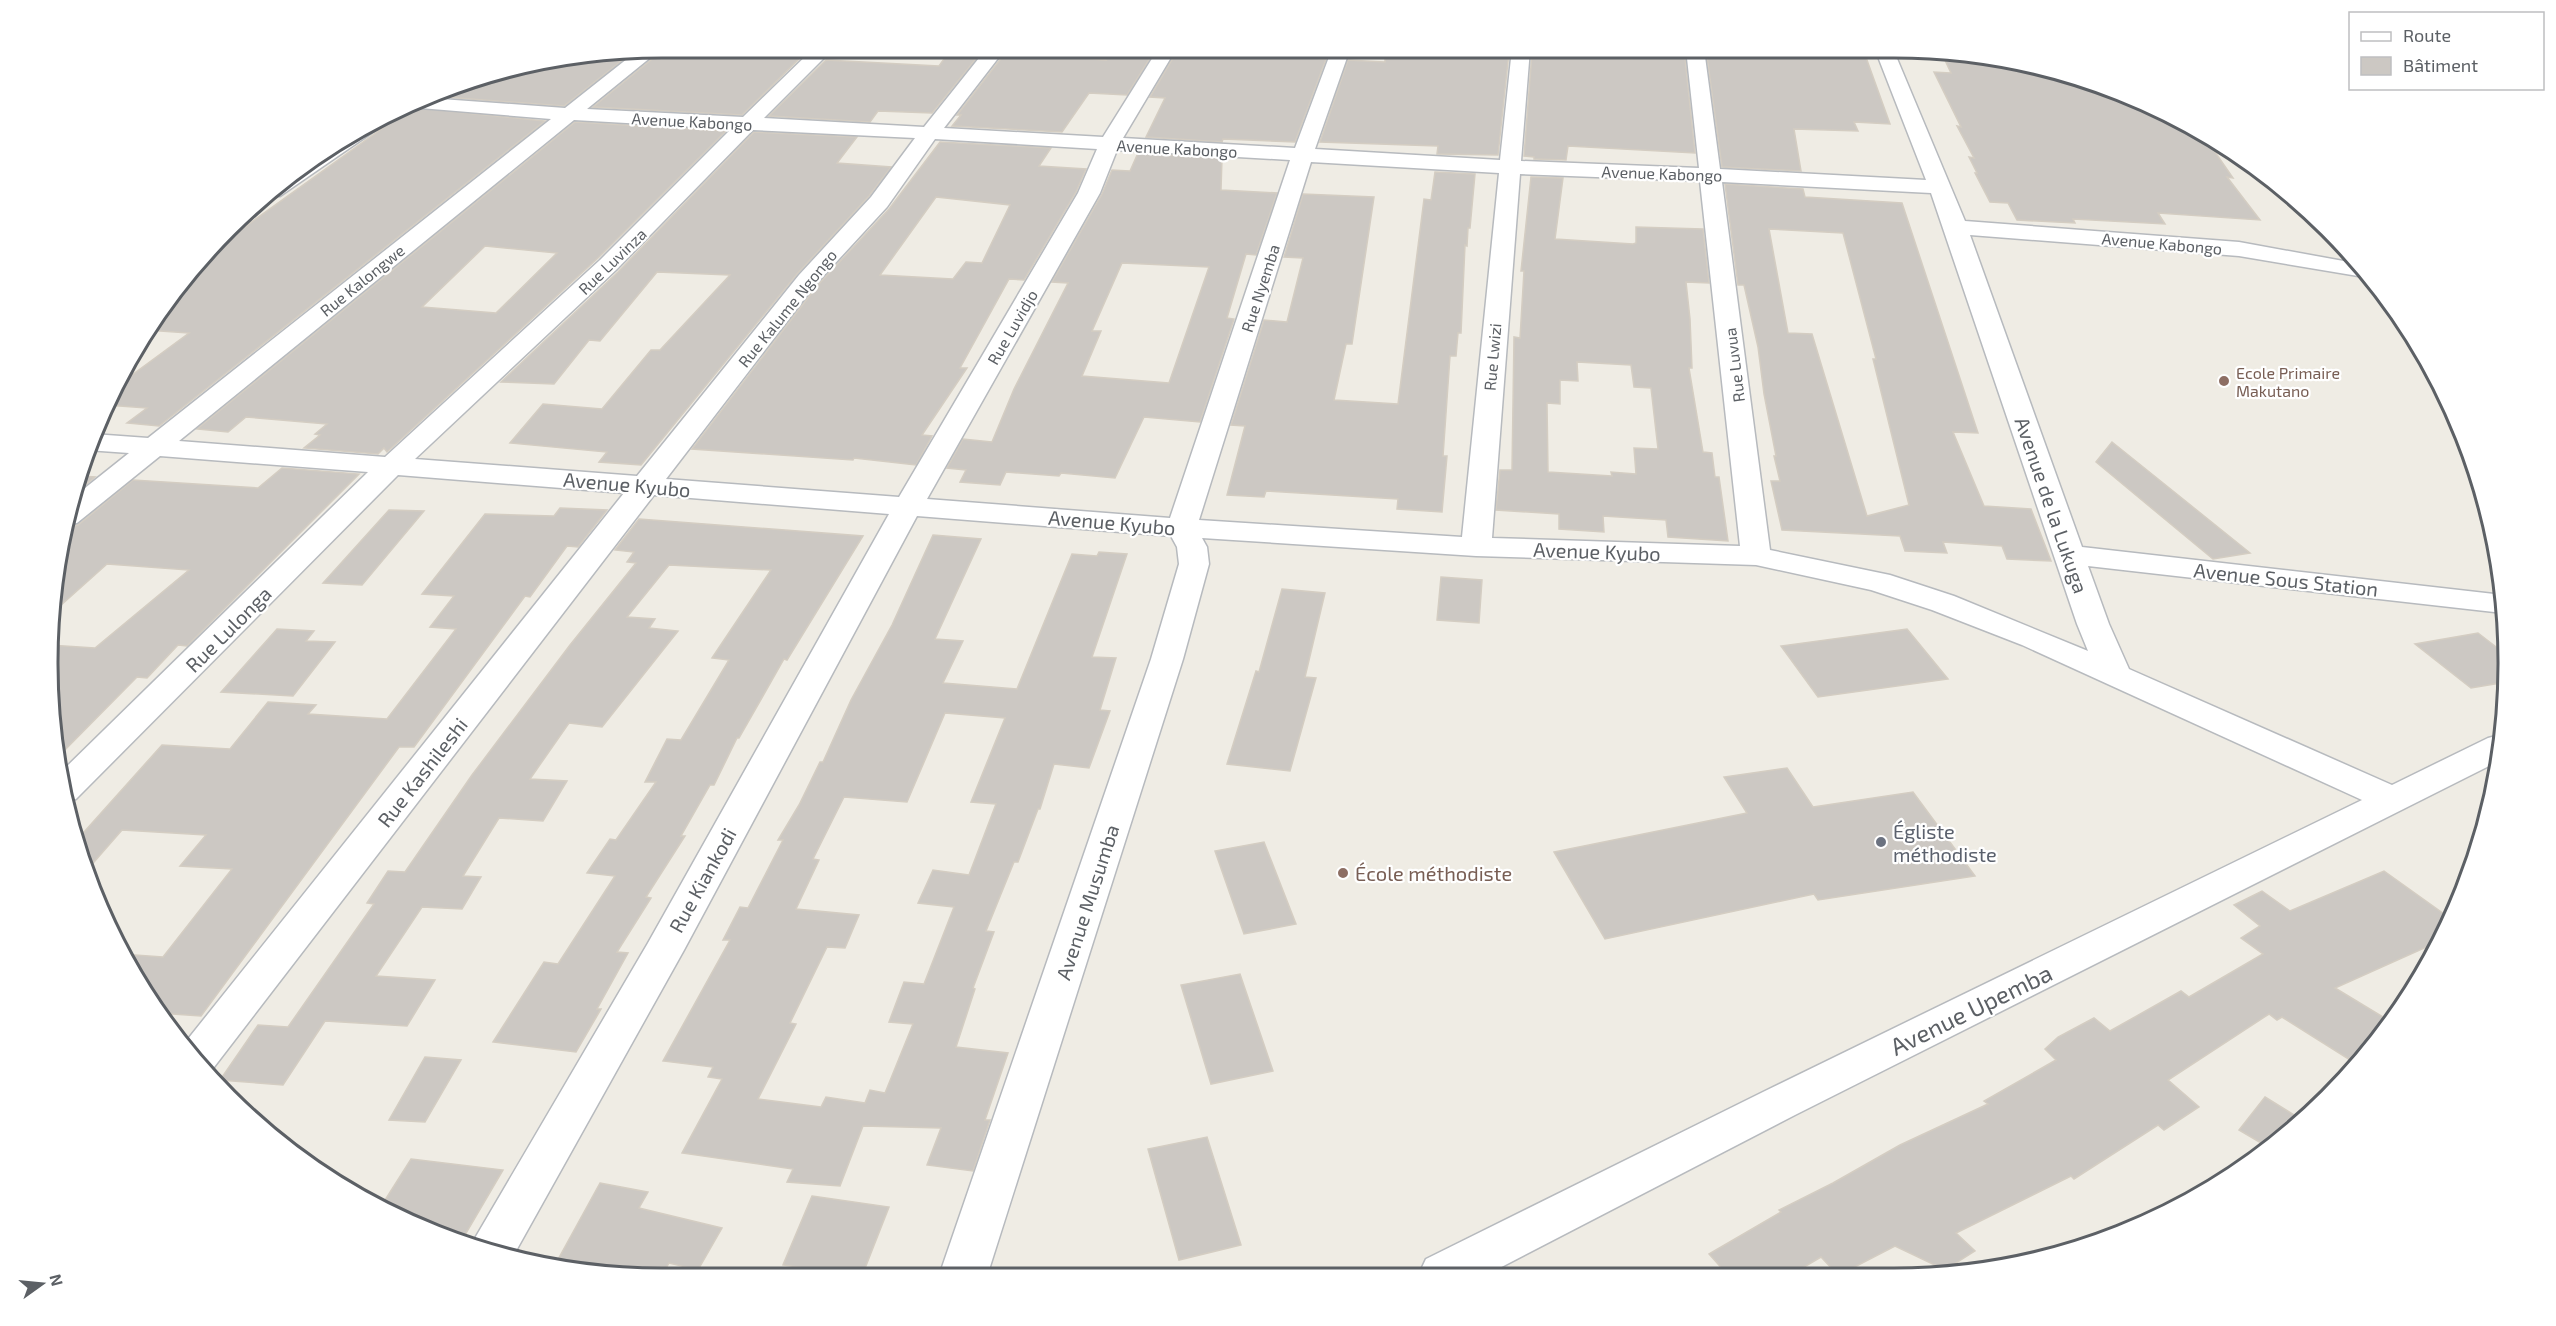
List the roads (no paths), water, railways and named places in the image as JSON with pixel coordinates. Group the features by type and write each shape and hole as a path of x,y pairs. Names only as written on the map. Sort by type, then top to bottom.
{"street":[{"name":"Rue Luvinza","path":"392,465 608,265 815,58"},
{"name":"Rue Kalume Ngongo","path":"647,486 807,280 879,202 929,133 989,58"},
{"name":"Rue Luvidjo","path":"908,506 1089,193 1109,144 1161,58"},
{"name":"Rue Nyemba","path":"1182,528 1303,154 1338,58"},
{"name":"Rue Lwizi","path":"1476,547 1520,58"},
{"name":"Rue Luvua","path":"1696,58 1712,174 1756,556"},
{"name":"Avenue de la Lukuga","path":"1888,58 1956,227 2093,624 2115,675"},
{"name":"Rue Kalongwe","path":"79,507 637,59"},
{"name":"Avenue Kabongo","path":"434,104 1509,167 1712,174 1939,187"},
{"name":"Avenue Kabongo","path":"1956,227 2239,249 2352,269"},
{"name":"Avenue Kyubo","path":"101,443 1182,528 1476,547 1756,556 1880,582 2033,638 2115,675"},
{"name":"Rue Lulonga","path":"71,783 392,465"},
{"name":"Rue Kashileshi","path":"201,1053 647,486"},
{"name":"Rue Kiankodi","path":"496,1243 664,950 908,506"},
{"name":"Avenue Musumba","path":"966,1268 1187,592 1194,564 1192,547 1182,528"},
{"name":"Avenue Sous Station","path":"2069,555 2494,603"},
{"path":"2115,675 2394,800"},
{"name":"Avenue Upemba","path":"1455,1268 2491,751"}],"place":[{"name":"Ecole Primaire Makutano","path":"2224,381"},
{"name":"Égliste méthodiste","path":"1881,842"},
{"name":"École méthodiste","path":"1343,873"}]}
